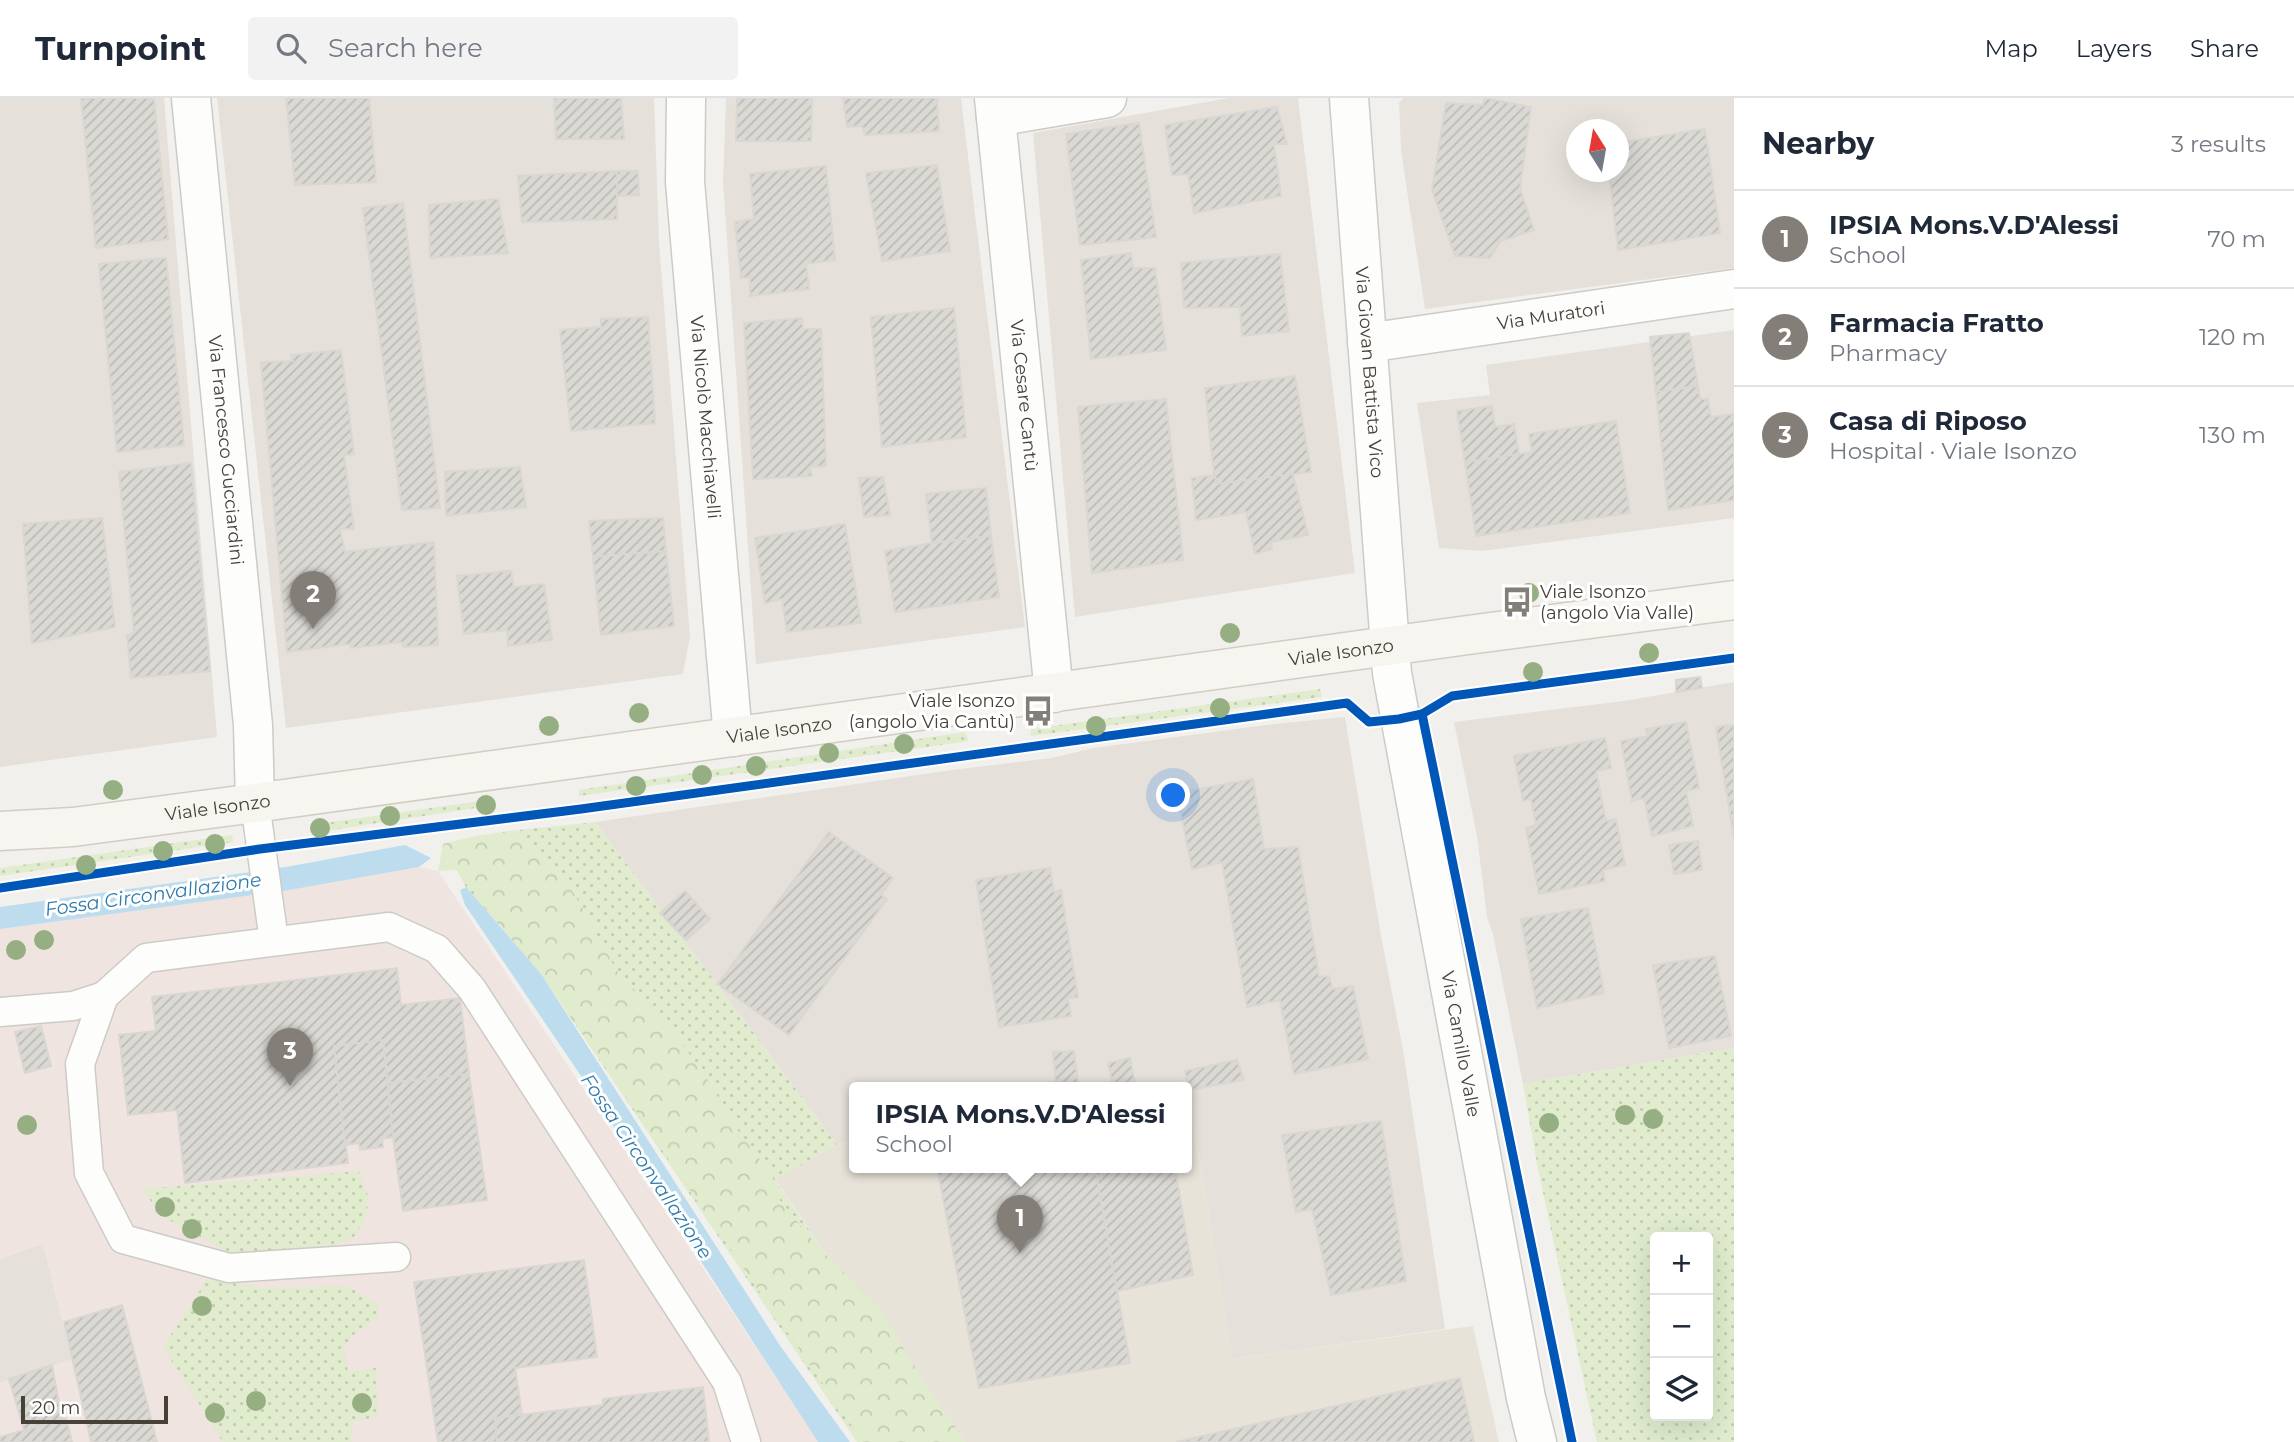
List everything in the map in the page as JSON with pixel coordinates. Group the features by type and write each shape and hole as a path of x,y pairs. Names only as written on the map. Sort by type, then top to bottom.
{"main road":[{"name":"Viale Isonzo","path":"0,831 73,827 255,803 1734,600"},
{"name":"Viale Isonzo","path":"0,843 73,827"}],"street":[{"name":"Via Francesco Gucciardini","path":"191,98 253,725 255,803"},
{"name":"Via Nicolò Macchiavelli","path":"686,98 685,182 733,737"},
{"path":"995,107 1107,98"},
{"name":"Via Giovan Battista Vico","path":"1349,98 1389,646"},
{"name":"Via Cesare Cantù","path":"995,107 1054,693"},
{"name":"Via Muratori","path":"1367,343 1734,289"},
{"name":"Via Camillo Valle","path":"1389,646 1404,746 1525,1398 1537,1442"}],"lane":[{"path":"255,803 274,941"},
{"path":"0,1012 73,1006 104,996 146,958 388,927 437,949 472,989 727,1382 746,1442"},
{"path":"104,996 80,1065 89,1173 123,1239 229,1268 396,1257"}],"shaded area":[{"path":"0,98 164,98 217,737 0,767"},
{"path":"217,98 654,98 659,242 690,636 683,674 286,728"},
{"path":"726,98 961,98 1025,627 756,664 723,182"},
{"path":"1229,98 1298,98 1355,573 1075,617 1033,133"},
{"path":"1403,98 1734,98 1734,268 1425,309 1401,150 1399,103"},
{"path":"1734,330 1734,518 1482,551 1439,548 1417,403 1490,395 1486,365"},
{"path":"1734,682 1734,1048 1523,1084 1493,934 1487,917 1477,836 1454,722 1624,701"},
{"path":"1345,717 1381,936 1403,1050 1445,1329 1232,1359 1192,1109 1192,1082 849,1082 849,1142 837,1144 595,822 1051,758 1094,748"},
{"path":"419,867 438,871 819,1442 0,1442 0,1383 72,1359 43,1244 0,1259 0,928"},
{"path":"1192,1109 1232,1359 1473,1326 1499,1442 954,1442 775,1179 837,1144 849,1142 849,1173 1192,1173"},
{"path":"43,1243 72,1360 0,1383 0,1259"}],"green space":[{"path":"1320,689 1322,697 1031,736 1031,729"},
{"path":"965,732 969,741 579,796 579,790"},
{"path":"494,799 495,805 313,833 311,825"},
{"path":"595,822 837,1144 775,1180 954,1442 857,1442 541,974 466,887 443,844 510,831"},
{"path":"510,831 559,870 618,973 661,1016 705,1075 740,1134 775,1179 778,1198 819,1248 879,1308 921,1377 966,1442 863,1442 541,974 477,899 468,875 455,870 438,871 443,844"},
{"path":"232,835 233,842 0,876 0,868"},
{"path":"1734,1048 1734,1442 1597,1442 1538,1169 1523,1084"},
{"path":"359,1171 369,1199 364,1222 353,1238 331,1246 231,1254 160,1215 143,1189"},
{"path":"208,1278 262,1288 347,1286 379,1304 377,1318 352,1336 344,1348 348,1372 376,1368 379,1417 353,1421 351,1442 223,1442 163,1347"}],"water":[{"name":"Fossa Circonvallazione","path":"405,845 431,858 419,867 289,890 0,929 0,907 286,867"},
{"name":"Fossa Circonvallazione","path":"466,887 541,974 781,1347 850,1442 818,1442 579,1073 465,905 460,890"}],"building":[{"path":"81,98 154,98 168,239 96,248"},
{"path":"286,98 369,98 376,182 295,185"},
{"path":"554,98 621,98 624,139 556,139"},
{"path":"737,98 812,98 811,141 736,141"},
{"path":"843,98 937,98 939,131 865,135 862,126 847,127"},
{"path":"1485,98 1531,107 1520,189 1534,230 1501,241 1490,258 1455,256 1432,190 1446,103 1483,105"},
{"path":"1277,107 1287,144 1274,144 1281,196 1194,213 1188,174 1172,175 1165,125"},
{"path":"1139,123 1156,237 1080,245 1066,134"},
{"path":"1705,129 1720,233 1618,250 1610,182 1629,182 1629,141"},
{"path":"937,165 950,251 882,261 866,173"},
{"path":"826,166 835,260 806,264 809,289 750,296 750,277 741,278 735,222 754,219 750,174"},
{"path":"617,171 638,171 639,195 616,196"},
{"path":"617,171 617,219 522,222 518,176"},
{"path":"498,199 508,253 430,258 429,205"},
{"path":"403,203 440,508 402,510 363,208"},
{"path":"1131,253 1133,268 1155,268 1166,350 1091,359 1081,260"},
{"path":"1280,254 1289,331 1242,336 1240,307 1184,308 1181,263"},
{"path":"166,258 184,445 117,452 99,264"},
{"path":"954,308 966,437 882,447 871,317"},
{"path":"648,317 655,423 571,431 560,330 601,327 601,319"},
{"path":"802,318 803,329 821,329 826,466 810,467 812,476 753,479 744,323"},
{"path":"1689,333 1698,386 1656,392 1650,337"},
{"path":"341,350 354,454 344,455 354,529 340,529 345,552 434,542 438,645 403,647 401,642 351,648 350,644 287,652 261,362 293,361 291,355"},
{"path":"1295,376 1311,472 1218,484 1214,475 1205,388"},
{"path":"1698,386 1700,399 1708,399 1711,417 1734,414 1734,500 1668,510 1656,392"},
{"path":"1166,399 1183,560 1092,573 1078,407"},
{"path":"1492,406 1495,427 1514,424 1519,454 1465,462 1457,411"},
{"path":"1616,421 1630,513 1476,536 1465,462 1532,452 1529,434"},
{"path":"191,463 210,671 131,678 127,635 134,633 119,472"},
{"path":"520,467 526,507 446,516 445,472"},
{"path":"1293,474 1308,535 1271,542 1272,549 1255,554 1246,512 1196,520 1192,478 1214,475 1218,484"},
{"path":"883,477 890,515 864,517 859,478"},
{"path":"986,488 991,536 932,543 926,494"},
{"path":"102,518 115,627 32,643 23,524"},
{"path":"663,518 666,551 593,557 589,521"},
{"path":"845,524 861,623 787,632 782,599 765,603 755,538"},
{"path":"991,536 999,597 895,612 885,551"},
{"path":"666,551 674,626 601,635 593,557"},
{"path":"511,571 514,587 544,584 552,640 508,646 507,630 464,634 457,576"},
{"path":"1700,677 1702,688 1676,692 1676,680"},
{"path":"1686,722 1699,788 1686,791 1693,826 1652,836 1644,798 1632,801 1621,741 1648,736 1646,729"},
{"path":"1734,725 1734,839 1716,727"},
{"path":"1605,738 1611,768 1596,771 1606,821 1616,819 1625,865 1603,870 1605,881 1539,894 1526,828 1536,825 1531,799 1523,801 1514,756"},
{"path":"1253,779 1264,849 1298,847 1319,977 1329,976 1333,989 1353,986 1368,1059 1294,1074 1280,1000 1247,1007 1222,862 1192,869 1177,793"},
{"path":"829,832 893,878 881,895 887,899 789,1035 718,984"},
{"path":"1698,841 1702,870 1674,874 1669,845"},
{"path":"1050,868 1054,892 1061,890 1078,997 1068,998 1071,1016 999,1027 976,880"},
{"path":"685,891 710,919 686,940 660,913"},
{"path":"1588,908 1604,993 1537,1008 1521,919"},
{"path":"1715,956 1731,1036 1669,1048 1653,965"},
{"path":"397,968 401,1005 460,998 469,1074 388,1083 383,1040 334,1046 348,1163 185,1183 177,1110 128,1115 119,1035 156,1031 152,997"},
{"path":"41,1026 51,1066 25,1073 15,1032"},
{"path":"383,1040 393,1137 382,1139 383,1147 360,1150 359,1143 345,1145 334,1046"},
{"path":"1074,1051 1078,1082 1056,1082 1053,1052"},
{"path":"1130,1058 1135,1082 1112,1082 1108,1063"},
{"path":"1237,1060 1244,1080 1192,1089 1192,1082 1187,1082 1185,1071"},
{"path":"469,1074 487,1200 403,1211 388,1083"},
{"path":"1381,1121 1406,1281 1331,1295 1312,1209 1296,1212 1282,1135"},
{"path":"938,1173 1096,1173 1130,1363 979,1388"},
{"path":"1096,1173 1176,1173 1193,1275 1117,1291"},
{"path":"584,1260 597,1357 515,1368 522,1414 495,1418 497,1442 438,1442 414,1282"},
{"path":"122,1305 157,1442 91,1442 64,1322"},
{"path":"52,1365 62,1419 24,1430 9,1379"},
{"path":"1460,1378 1474,1442 1176,1442"},
{"path":"703,1387 709,1442 497,1442 495,1418 603,1405 603,1399"},
{"path":"66,1418 72,1442 0,1442 0,1437"}],"cycle path":[{"path":"0,888 260,849 581,809 1347,703 1369,722 1399,719 1422,714 1452,696 1734,658"},
{"path":"1422,714 1572,1442"}],"place":[{"name":"Viale Isonzo (angolo Via Valle)","path":"1517,602"},
{"name":"Farmacia Fratto","path":"313,629"},
{"name":"Viale Isonzo (angolo Via Cantù)","path":"1038,711"},
{"name":"Casa di Riposo","path":"290,1086"},
{"name":"IPSIA Mons.V.D'Alessi","path":"1020,1253"}]}
